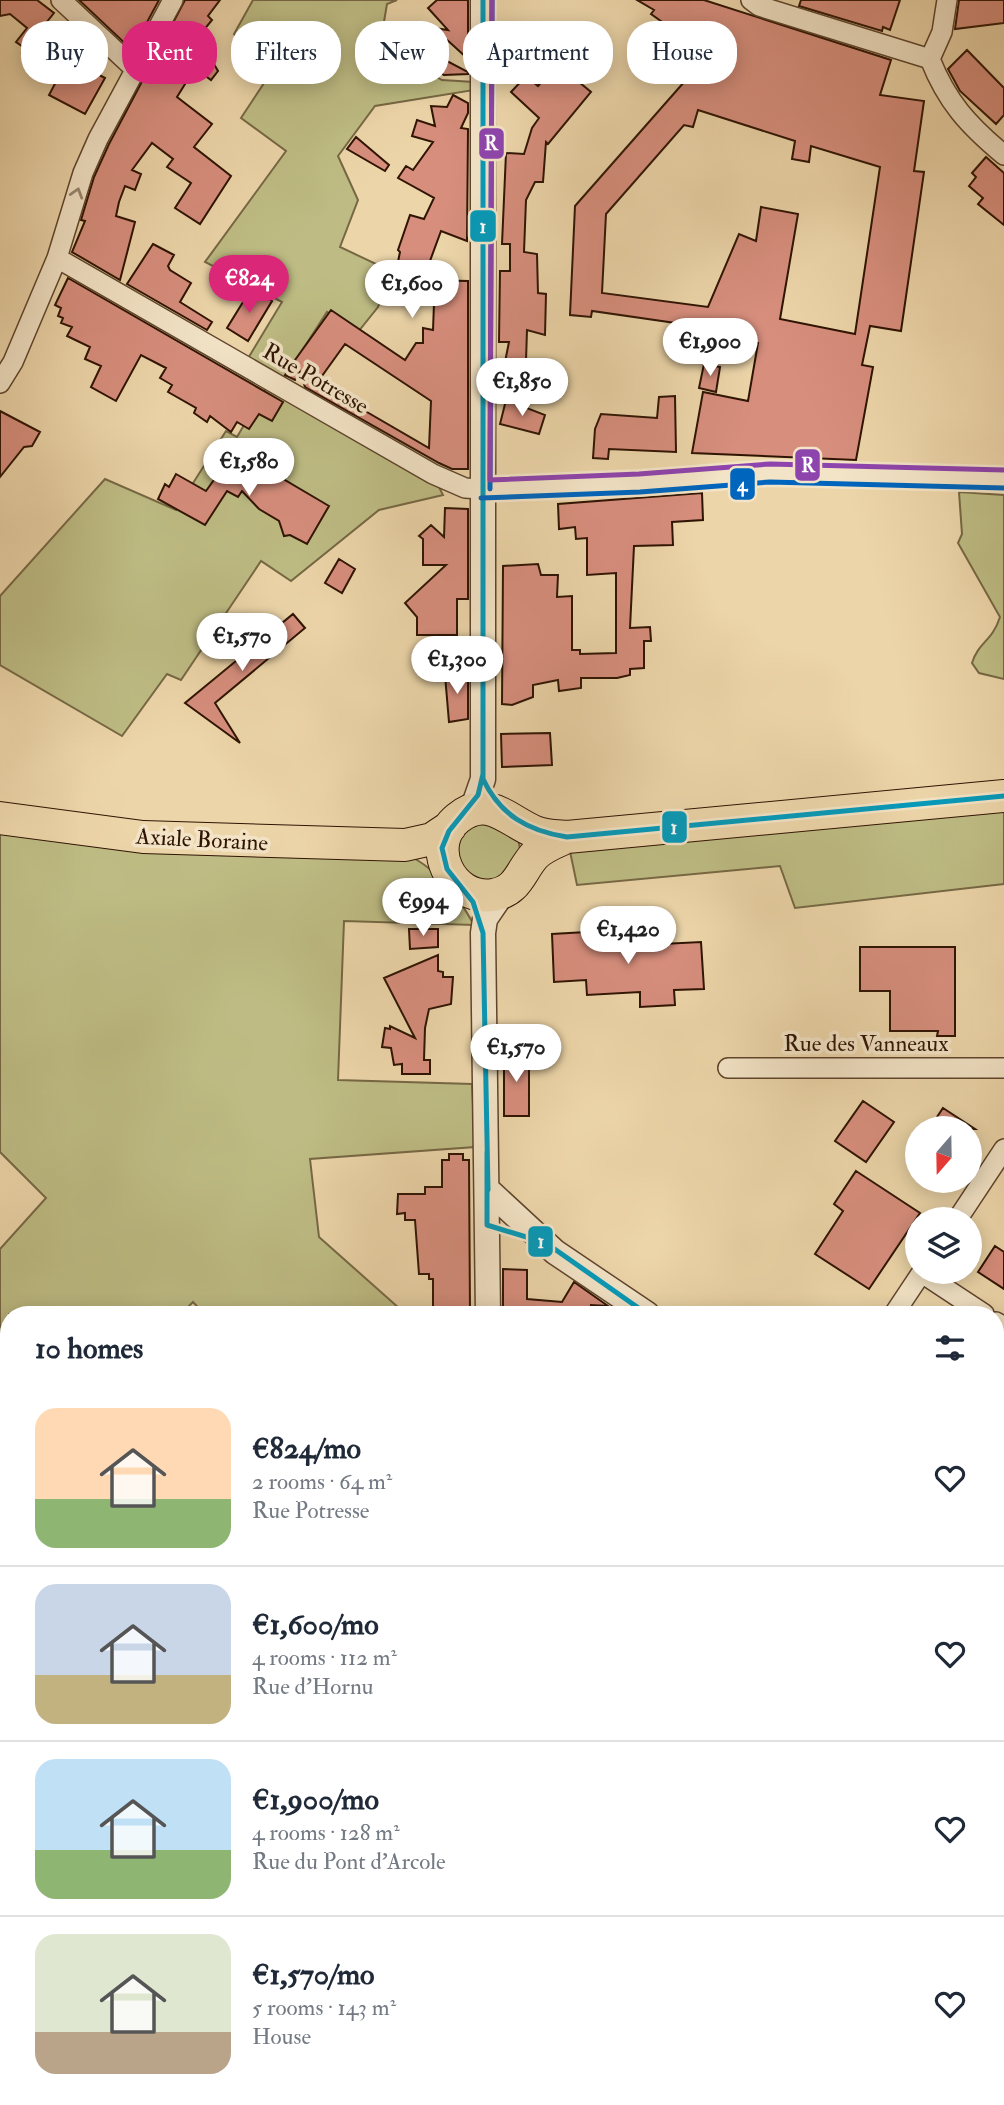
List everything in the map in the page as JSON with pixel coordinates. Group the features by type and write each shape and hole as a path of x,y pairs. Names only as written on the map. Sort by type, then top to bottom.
{"main road":[{"path":"405,845 432,839 457,820 490,808 544,835 567,838 1004,796"},
{"path":"511,817 530,846 515,881"},
{"name":"Axiale Boraine","path":"0,818 143,837 405,845"},
{"path":"453,878 443,856 444,841 457,820"},
{"path":"405,845 421,850 453,878 481,895 515,881 534,856 567,838"}],"street":[{"path":"61,0 122,57"},
{"path":"162,21 173,0"},
{"path":"483,0 483,779 488,793 511,817"},
{"path":"751,0 759,6 930,59"},
{"path":"947,0 942,32 930,59 942,91 964,117 1004,155"},
{"path":"0,383 18,351 57,258 83,173 129,84"},
{"name":"Rue Potresse","path":"57,258 442,479 465,488 640,483 770,473 1004,479"},
{"path":"457,820 474,802 483,779"},
{"path":"453,878 468,895 483,933"},
{"path":"488,1306 483,933 493,904 515,881"},
{"name":"Rue des Vanneaux","path":"728,1068 1004,1068"},
{"path":"966,1207 1004,1149"},
{"path":"488,1190 545,1244 635,1306"},
{"path":"487,1225 545,1244"},
{"path":"899,1306 914,1284"},
{"path":"939,1284 972,1306"}],"shaded area":[{"path":"253,0 397,0 387,4 384,21 355,21 355,84 449,84 449,80 474,84 474,90 375,106 338,156 358,200 340,247 393,272 378,307 358,332 327,312 281,383 247,360 282,302 205,262 286,151 241,118 263,84 341,84 341,21 241,21"},
{"path":"267,386 436,481 443,495 379,510 291,581 261,561 181,680 167,674 122,736 0,665 0,596 105,479 176,510 226,431 237,437"},
{"path":"959,492 1004,495 1004,679 979,673 972,663 1000,617 958,543 962,534"},
{"path":"1004,797 1004,884 795,908 780,866 577,885 567,837"},
{"path":"481,817 518,838 520,849 514,869 487,884 459,869 456,838"},
{"path":"0,824 414,858 441,879 474,925 344,921 338,1080 472,1084 475,1147 310,1159 319,1237 397,1306 197,1306 193,1302 189,1306 0,1306 0,1249 46,1198 0,1152"}],"building":[{"path":"0,0 37,0 54,13 48,21 21,23 10,14 0,16"},
{"path":"79,0 159,0 148,21 122,21 122,41 108,27 108,21 101,21"},
{"path":"185,0 220,0 208,16 211,21 174,21"},
{"path":"437,0 468,0 468,21 463,21 463,54 449,42 449,21 440,21 428,8"},
{"path":"637,0 704,0 891,60 880,95 924,101 914,171 924,172 901,331 870,326 862,365 873,367 856,460 692,453 703,392 748,401 758,343 736,339 731,332 717,329 592,311 591,317 570,315 575,206 682,84 737,84 737,21 661,21 651,14 654,10","holes":["698,110 795,141 792,159 809,162 811,146 880,167 855,334 780,319 798,214 761,207 756,241 739,234 708,307 602,293 606,214 684,125 693,127"]},
{"path":"801,0 900,0 890,30 883,27 882,31 799,6"},
{"path":"959,0 1004,0 1004,23 955,29"},
{"path":"967,50 1004,88 1004,115 996,124 960,91 948,69"},
{"path":"449,62 463,69 463,74 449,75"},
{"path":"55,84 102,84 85,114 49,95"},
{"path":"141,84 185,84 177,97 212,124 194,147 231,176 200,224 175,208 191,183 167,167 173,159 152,143 132,170 141,174 135,190 125,186 119,202 116,216 135,222 120,280 72,252 85,221 81,220 94,177"},
{"path":"518,84 581,84 591,92 548,144 546,142 543,182 535,182 526,200 524,252 537,254 538,293 546,294 545,335 527,330 526,361 539,362 536,372 554,376 550,391 511,382 513,375 503,372 509,342 499,342 500,271 510,271 510,244 502,244 506,153 524,154 532,128 539,118 511,92"},
{"path":"453,95 468,103 468,113 461,128 468,129 467,241 441,231 423,280 468,281 468,469 452,469 439,463 305,387 300,372 295,380 285,375 294,362 297,363 295,360 331,310 405,360 416,343 423,343 423,328 433,330 434,303 419,291 394,281 400,252 398,250 410,215 424,219 434,198 398,178 406,166 413,170 433,142 412,136 417,120 435,126 431,106 447,107","holes":["345,344 431,401 429,448 317,383"]},
{"path":"356,137 389,165 385,171 347,149"},
{"path":"986,157 1004,173 1004,225 978,204 983,198 969,186 976,177 972,173"},
{"path":"153,244 174,255 168,266 170,270 191,283 180,302 212,322 207,330 127,284"},
{"path":"68,278 283,402 272,421 259,414 249,429 237,422 231,432 210,416 207,422 194,413 196,408 168,392 172,385 160,378 166,368 141,355 116,401 91,387 101,366 85,359 90,347 67,336 72,327 61,323 63,318 58,316 61,308 55,305"},
{"path":"251,289 272,301 248,341 227,328"},
{"path":"704,364 720,367 716,392 699,388"},
{"path":"675,396 676,452 609,449 608,459 593,458 595,429 601,414 657,418 659,397"},
{"path":"506,400 545,415 539,434 500,424"},
{"path":"0,411 40,432 32,446 24,447 0,477"},
{"path":"233,453 276,481 278,476 329,506 307,544 290,535 284,536 279,521 259,509 242,491 238,497 227,491 205,525 158,499 165,484 169,487 176,474 206,491"},
{"path":"702,493 703,520 672,522 673,545 634,546 630,628 650,627 651,641 644,641 644,668 630,669 630,675 617,678 581,678 581,688 559,691 558,680 533,685 533,697 512,705 502,704 503,566 538,564 541,575 558,575 557,597 572,596 572,650 580,650 580,654 616,653 616,573 587,575 587,538 576,539 575,527 559,529 558,504"},
{"path":"445,508 468,509 468,599 457,599 457,635 417,635 417,617 405,603 446,565 423,565 423,539 419,536 431,525 444,537"},
{"path":"339,559 355,569 342,593 325,583"},
{"path":"293,614 305,628 215,703 240,743 185,703"},
{"path":"468,672 468,719 449,722 445,675"},
{"path":"550,733 552,765 502,767 501,734"},
{"path":"409,929 438,929 438,947 410,949"},
{"path":"622,930 623,946 701,942 704,989 674,990 675,1005 640,1007 640,992 587,995 586,980 554,982 552,934"},
{"path":"860,947 955,947 955,1036 937,1036 938,1031 890,1031 890,991 860,991"},
{"path":"438,955 438,971 443,972 443,977 453,977 451,1004 429,1009 425,1028 424,1060 430,1060 430,1074 402,1074 402,1064 394,1065 391,1048 382,1047 385,1028 390,1029 390,1026 415,1038 384,978"},
{"path":"504,1052 529,1052 529,1116 504,1116"},
{"path":"863,1101 894,1122 866,1162 835,1141"},
{"path":"943,1108 955,1116 938,1116"},
{"path":"449,1154 463,1154 463,1160 469,1160 470,1306 433,1306 433,1279 429,1279 429,1274 419,1274 415,1220 405,1220 405,1213 397,1214 398,1194 425,1194 425,1187 442,1187 442,1160 449,1160"},
{"path":"856,1171 911,1207 905,1207 905,1235 869,1289 815,1254 843,1211 834,1204"},
{"path":"995,1246 1004,1252 1004,1289 982,1275 982,1266"},
{"path":"503,1269 527,1270 527,1299 562,1302 574,1282 608,1306 591,1305 503,1306"}],"transit line":[{"name":"1","path":"483,0 483,779 490,792 507,812 528,826 567,837 1004,796"},
{"name":"4","path":"490,489 492,0"},
{"name":"R","path":"492,0 490,480 639,474 770,464 1004,470"},
{"name":"4","path":"481,498 640,492 770,482 1004,488"},
{"name":"1","path":"483,737 483,774 478,795 449,831 442,848 447,869 473,902 483,933 488,1190"},
{"name":"1","path":"487,1152 487,1225 546,1243 636,1306"}]}
